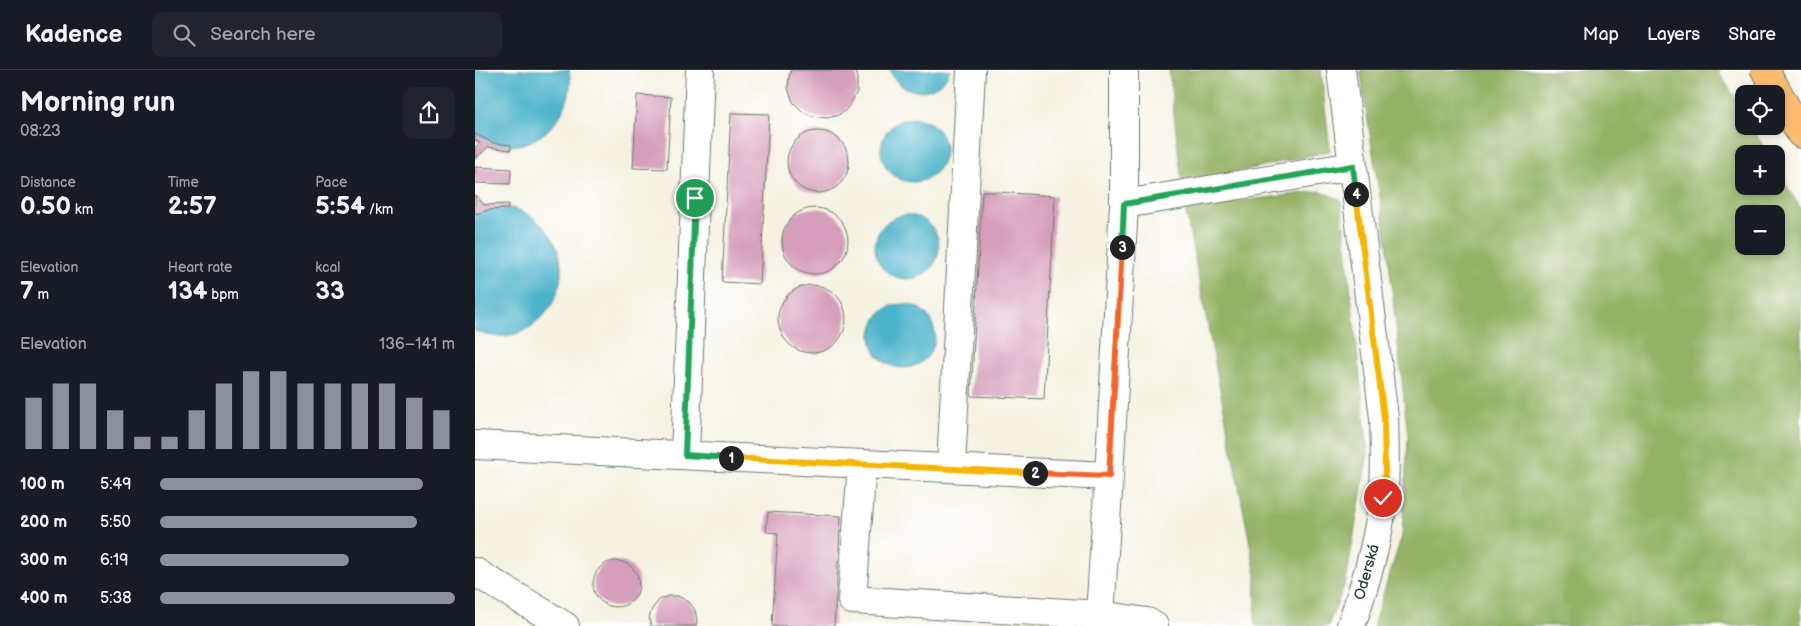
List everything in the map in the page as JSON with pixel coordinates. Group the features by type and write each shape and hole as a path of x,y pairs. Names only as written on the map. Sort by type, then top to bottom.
{"highway":[{"path":"1765,70 1801,134"}],"street":[{"path":"685,455 700,70"},
{"path":"951,468 971,70"},
{"path":"1100,615 1124,204 1124,70"},
{"name":"Oderská","path":"1341,70 1384,418 1385,470 1383,498 1373,554 1351,626"},
{"path":"1124,204 1353,166"},
{"path":"475,445 1109,476"},
{"path":"862,464 852,600 1100,615 1147,622 1154,626"},
{"path":"475,572 565,626"}],"green space":[{"path":"1169,70 1321,70 1330,151 1182,184"},
{"path":"1360,70 1718,70 1735,98 1735,135 1756,135 1763,145 1735,145 1735,195 1785,195 1785,183 1801,209 1801,626 1373,626 1402,536 1408,436 1387,243"},
{"path":"1321,191 1341,200 1368,453 1346,581 1328,626 1255,626 1256,575 1185,208"}],"water":[{"path":"475,70 569,70 570,84 568,97 556,121 535,139 523,144 509,146 487,143 475,139"},
{"path":"890,70 950,70 938,86 920,91 910,90 902,86"},
{"path":"907,118 919,118 936,127 943,138 945,150 943,162 936,173 919,182 907,182 895,177 886,168 881,156 881,144 886,132 895,123"},
{"path":"492,207 515,209 535,219 554,241 561,262 560,284 552,304 538,321 520,332 499,336 475,331 475,211"},
{"path":"907,215 919,217 930,224 937,235 939,247 937,259 930,270 919,277 907,279 895,277 884,270 877,259 875,247 877,235 884,224 895,217"},
{"path":"897,304 909,304 926,313 933,324 935,336 933,348 926,359 909,368 897,368 885,363 876,354 871,342 871,330 876,318 885,309"}],"building":[{"path":"791,70 854,70 857,74 857,92 845,111 836,116 826,118 812,116 802,111 793,102 788,88"},
{"path":"637,95 671,97 667,169 633,168"},
{"path":"731,113 769,114 760,284 722,282"},
{"path":"812,131 824,131 840,140 847,150 849,162 847,174 840,184 824,193 812,193 801,188 792,179 787,168 787,156 792,145 801,136"},
{"path":"475,134 493,143 511,145 511,150 488,147 475,159 475,147 480,143 475,140"},
{"path":"475,167 511,169 510,184 475,183"},
{"path":"982,191 1055,196 1044,399 971,396"},
{"path":"475,195 484,205 508,204 508,209 489,210 475,214"},
{"path":"815,208 828,211 838,218 845,228 848,241 845,254 838,264 828,271 815,274 802,271 792,264 785,254 782,241 785,228 792,218 802,211"},
{"path":"805,285 819,285 831,290 841,300 846,312 846,326 841,338 831,348 819,353 805,353 793,348 783,338 778,326 778,312 783,300 793,290"},
{"path":"768,512 841,516 834,626 772,626 778,533 766,532"},
{"path":"611,561 621,561 633,567 638,575 638,593 633,601 625,606 611,607 603,604 596,597 593,589 593,579 596,571 603,564"},
{"path":"668,596 678,596 689,602 695,610 696,626 651,626 649,618 652,609 659,600"}],"route":[{"path":"695,198 685,455 1109,476 1124,204 1353,166 1384,418 1385,470 1383,498"}]}
